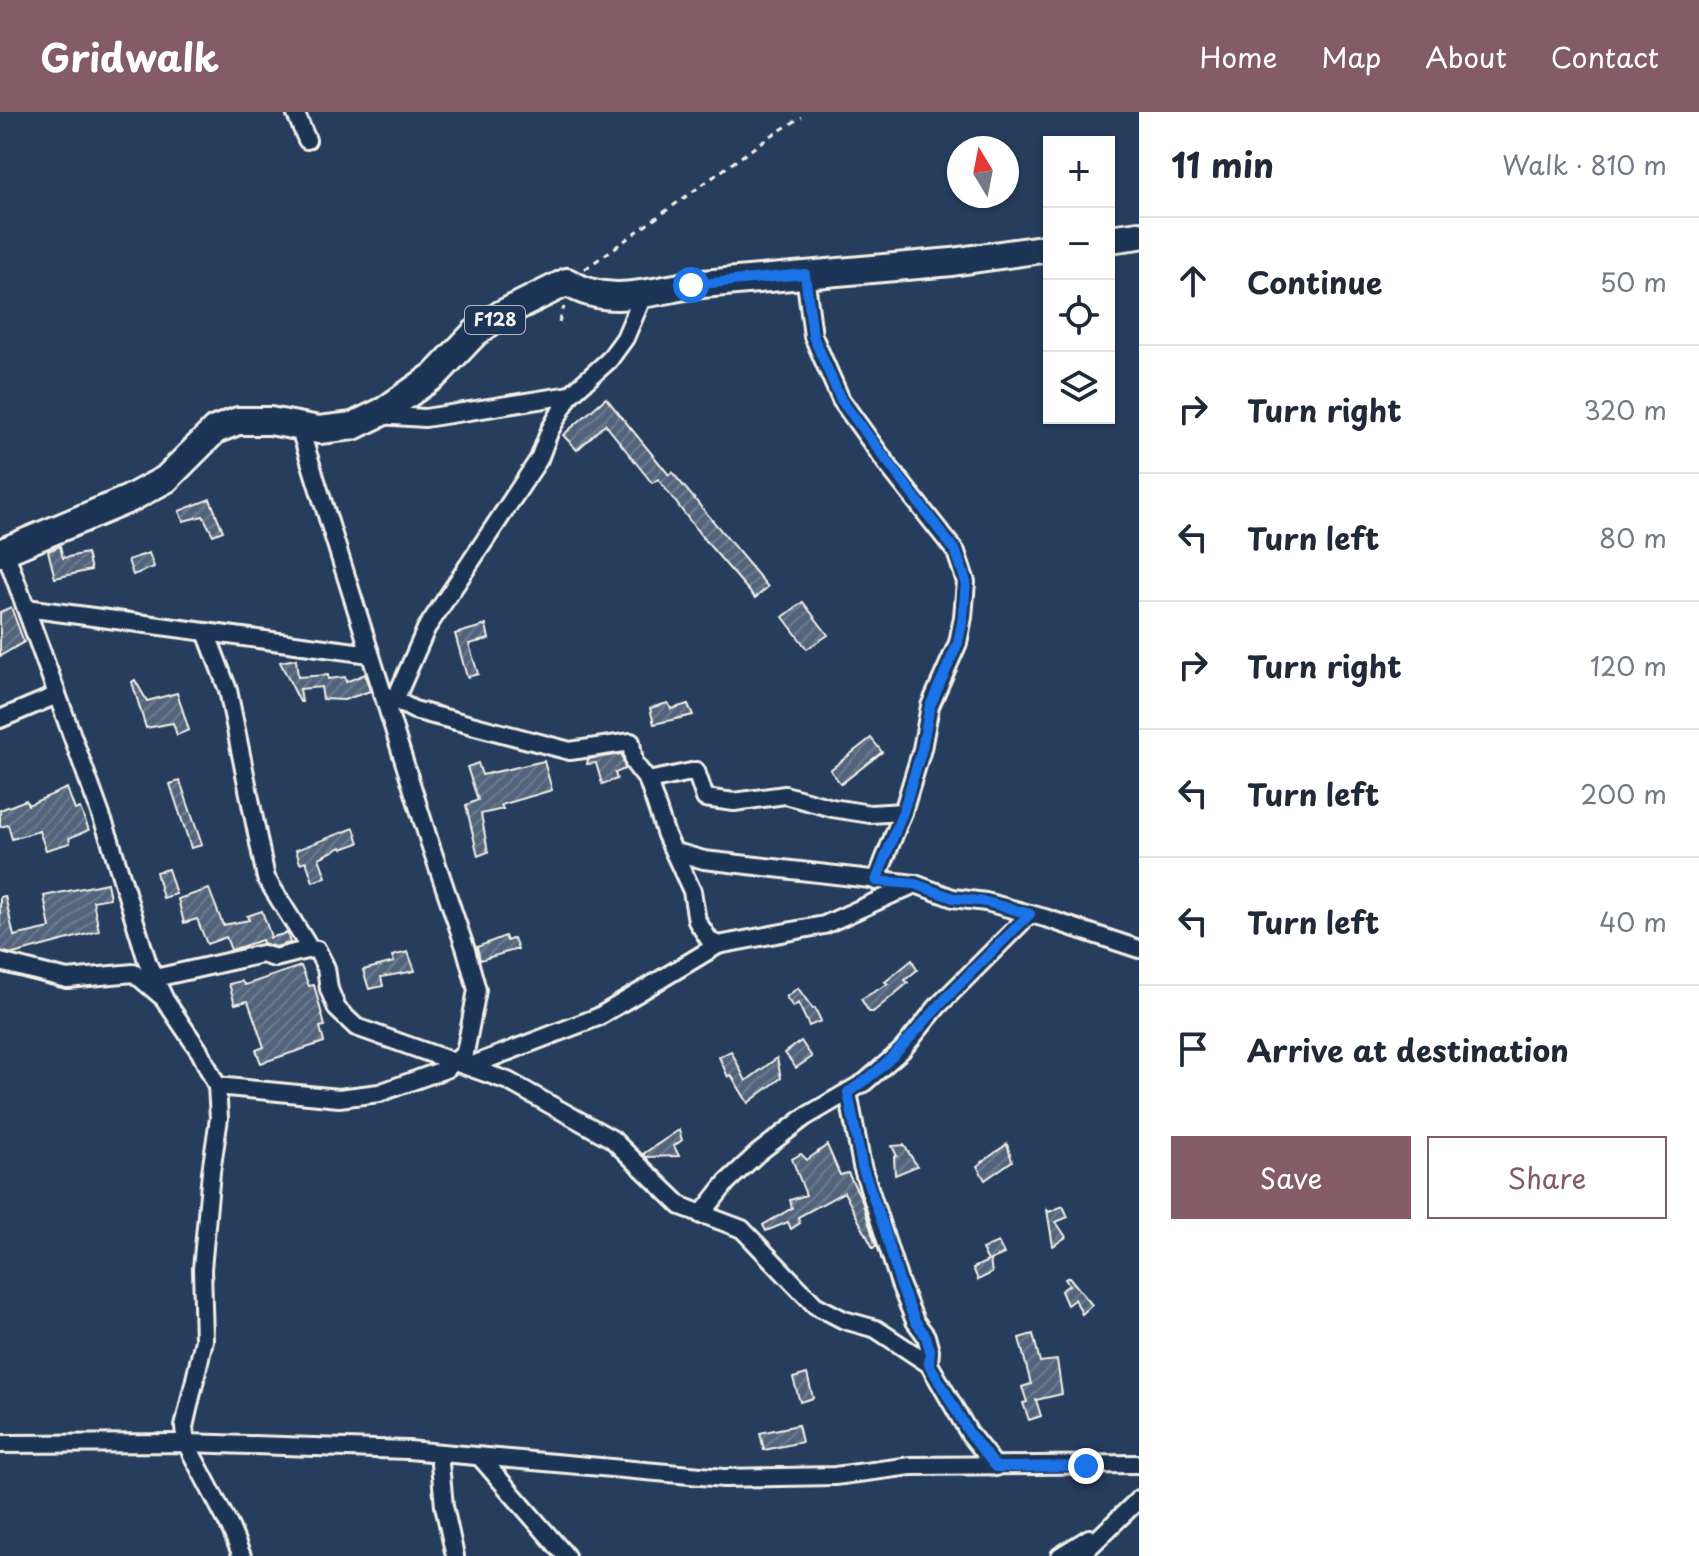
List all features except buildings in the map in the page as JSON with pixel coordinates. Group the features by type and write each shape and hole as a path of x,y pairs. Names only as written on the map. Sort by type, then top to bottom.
{"main road":[{"path":"1115,238 1139,235"},
{"path":"567,282 582,292 643,296 691,285 952,262 1043,249"},
{"name":"F128","path":"2,552 129,499 166,479 215,430 238,421 270,421 319,430 353,426 435,375 475,333 502,314 567,282"}],"street":[{"path":"295,112 307,140"},
{"path":"805,274 813,336 841,400 956,552 966,582 958,643 930,706 922,749 903,812 876,881"},
{"path":"389,696 426,629 539,459 550,430 570,395 609,360 625,338 643,296"},
{"path":"375,415 425,418 570,395"},
{"path":"299,426 370,654 389,696 477,990 464,1063"},
{"path":"2,552 26,608 110,840 148,964 165,1000 200,1052 217,1086 219,1118 202,1269 204,1340 184,1427 186,1443 242,1556"},
{"path":"26,608 370,654"},
{"path":"206,632 228,690 266,878 310,949"},
{"path":"0,719 57,695"},
{"path":"389,696 414,710 570,751 631,742 634,763 648,781 666,835 692,891 697,921 710,941 718,945"},
{"path":"648,781 696,771 705,798 734,802 785,795 857,812 903,812"},
{"path":"676,852 704,860 915,884 953,898 986,902 1030,914 1139,949"},
{"path":"217,1086 339,1098 379,1093 598,1017 718,945 824,925 915,884"},
{"path":"701,1215 727,1182 758,1153 805,1117 865,1082 902,1050 937,1007 1030,914"},
{"path":"155,978 262,954 275,958 317,950 337,1009 356,1027 508,1081 612,1139 681,1206 742,1229 815,1305 844,1320 876,1329 929,1364 969,1433 996,1467"},
{"path":"0,962 67,979 134,973 165,1000"},
{"path":"848,1092 862,1166 900,1284 915,1321 926,1336 929,1364"},
{"path":"961,1467 969,1433"},
{"path":"0,1444 186,1443 439,1453 724,1478 835,1476 911,1466 1139,1464"},
{"path":"439,1453 444,1506 455,1556"},
{"path":"480,1457 566,1556"},
{"path":"1080,1556 1139,1499"},
{"path":"1060,1556 1109,1526"}],"path":[{"path":"559,322 568,296 567,282 660,213 802,117"}],"route":[{"path":"691,285 805,274 813,336 841,400 956,552 966,582 958,643 930,706 922,749 903,812 876,881 915,884 953,898 986,902 1030,914 937,1007 902,1050 865,1082 848,1092 862,1166 900,1284 915,1321 926,1336 929,1364 952,1407 996,1467 1086,1466"}]}
